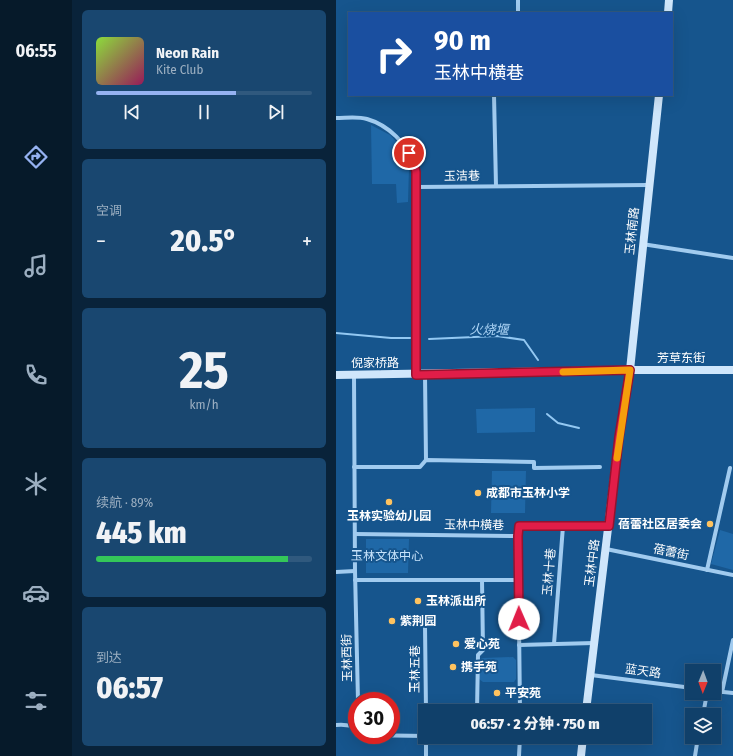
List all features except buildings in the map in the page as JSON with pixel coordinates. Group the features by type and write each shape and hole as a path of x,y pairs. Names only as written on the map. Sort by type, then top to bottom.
{"main road":[{"path":"668,12 669,0"},
{"name":"玉林南路","path":"630,370 648,184 659,96"},
{"name":"倪家桥路","path":"336,375 425,375 630,370"},
{"name":"芳草东街","path":"630,370 733,370"},
{"name":"玉林中路","path":"587,704 619,437 630,370"},
{"path":"581,756 582,744"}],"street":[{"path":"518,0 518,12"},
{"path":"494,96 496,186"},
{"path":"336,118 358,117 368,119 379,124 395,135 403,144 414,164 416,172 416,375"},
{"name":"玉洁巷","path":"416,187 648,184"},
{"path":"642,244 733,258"},
{"name":"玉林西街","path":"354,375 355,580 358,692"},
{"path":"354,467 420,467 426,460 425,375"},
{"path":"426,460 534,462 534,468 600,467"},
{"path":"707,570 730,468"},
{"name":"玉林中横巷","path":"355,534 518,536 519,526 609,526"},
{"name":"玉林十巷","path":"554,644 563,526"},
{"path":"518,536 520,704"},
{"name":"蓓蕾街","path":"606,549 733,575"},
{"path":"336,572 355,571"},
{"path":"355,580 518,580"},
{"path":"477,704 478,655 483,650 482,580"},
{"name":"玉林五巷","path":"425,626 426,704"},
{"path":"733,640 722,692 733,694"},
{"path":"519,645 595,642"},
{"name":"蓝天路","path":"591,675 685,687"},
{"path":"336,724 348,725"},
{"path":"400,736 418,736"},
{"path":"425,744 426,756"},
{"path":"519,756 520,744"},
{"path":"695,756 697,744"}],"green space":[{"path":"371,125 390,135 405,151 409,168 408,202 397,203 396,184 372,184"},
{"path":"535,408 535,432 477,433 476,409"},
{"path":"492,471 526,471 525,513 491,513"},
{"path":"720,530 733,534 733,570 711,564"},
{"name":"玉林文体中心","path":"366,539 409,539 408,573 366,573"},
{"path":"513,657 516,660 516,679 514,682 483,682 479,679 479,661 482,658"}],"waterway":[{"name":"火烧堰","path":"336,333 391,338 410,338"},
{"name":"火烧堰","path":"429,339 497,336 524,340 538,360"},
{"name":"火烧堰","path":"547,414 558,423 579,428"}],"slow traffic":[{"path":"563,372 630,370 617,458"}],"place":[{"name":"成都市玉林小学","path":"478,493"},
{"name":"玉林实验幼儿园","path":"389,502"},
{"name":"蓓蕾社区居委会","path":"710,524"},
{"name":"玉林派出所","path":"418,601"},
{"name":"紫荆园","path":"392,621"},
{"name":"爱心苑","path":"456,644"},
{"name":"携手苑","path":"453,667"},
{"name":"平安苑","path":"497,693"}],"route":[{"path":"409,153 416,172 416,375 630,370 619,437 609,526 519,526 519,619"}]}
